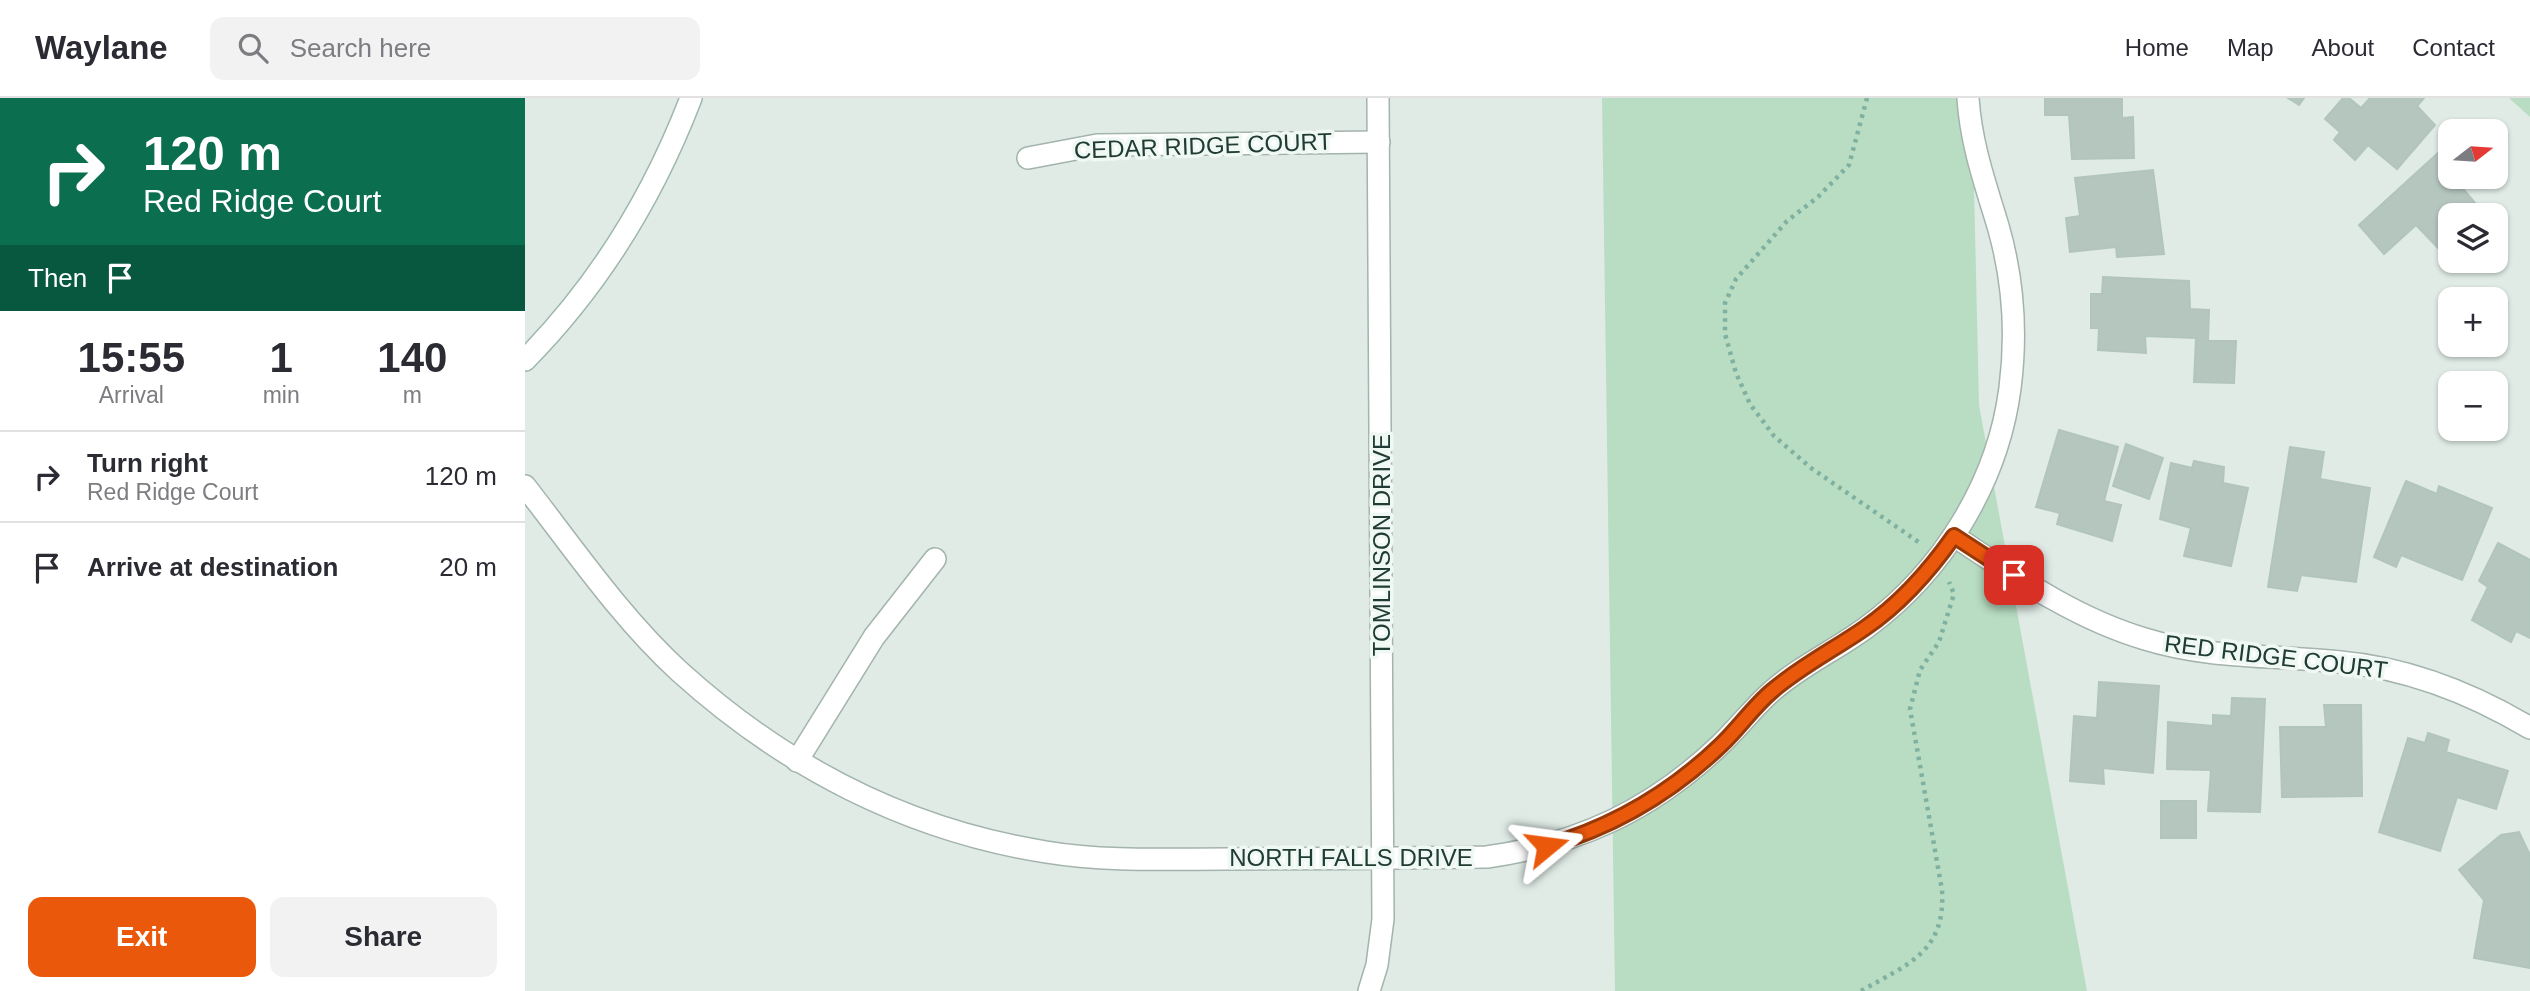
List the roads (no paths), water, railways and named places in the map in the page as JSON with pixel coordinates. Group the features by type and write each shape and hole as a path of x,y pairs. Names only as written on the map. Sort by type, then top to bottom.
{"street":[{"path":"525,360 553,331 599,274 639,214 672,148 691,98"},
{"name":"TOMLINSON DRIVE","path":"1369,991 1377,965 1383,919 1384,859 1378,98"},
{"name":"NORTH FALLS DRIVE","path":"525,486 630,619 678,670 732,717 843,788 908,816 976,838 1047,853 1118,859 1487,857 1528,851 1585,835 1636,810 1678,783 1721,745 1770,692 1800,668 1867,627 1905,594 1954,536 1982,486 1999,439 2010,389 2014,333 2010,282 1998,227 1979,170 1968,98"},
{"name":"CEDAR RIDGE COURT","path":"1028,158 1097,145 1379,142"},
{"name":"RED RIDGE COURT","path":"1954,536 2054,601 2102,624 2146,640 2224,655 2341,662 2391,670 2447,687 2500,710 2530,728"},
{"path":"797,761 831,702 874,637 935,559"}]}
